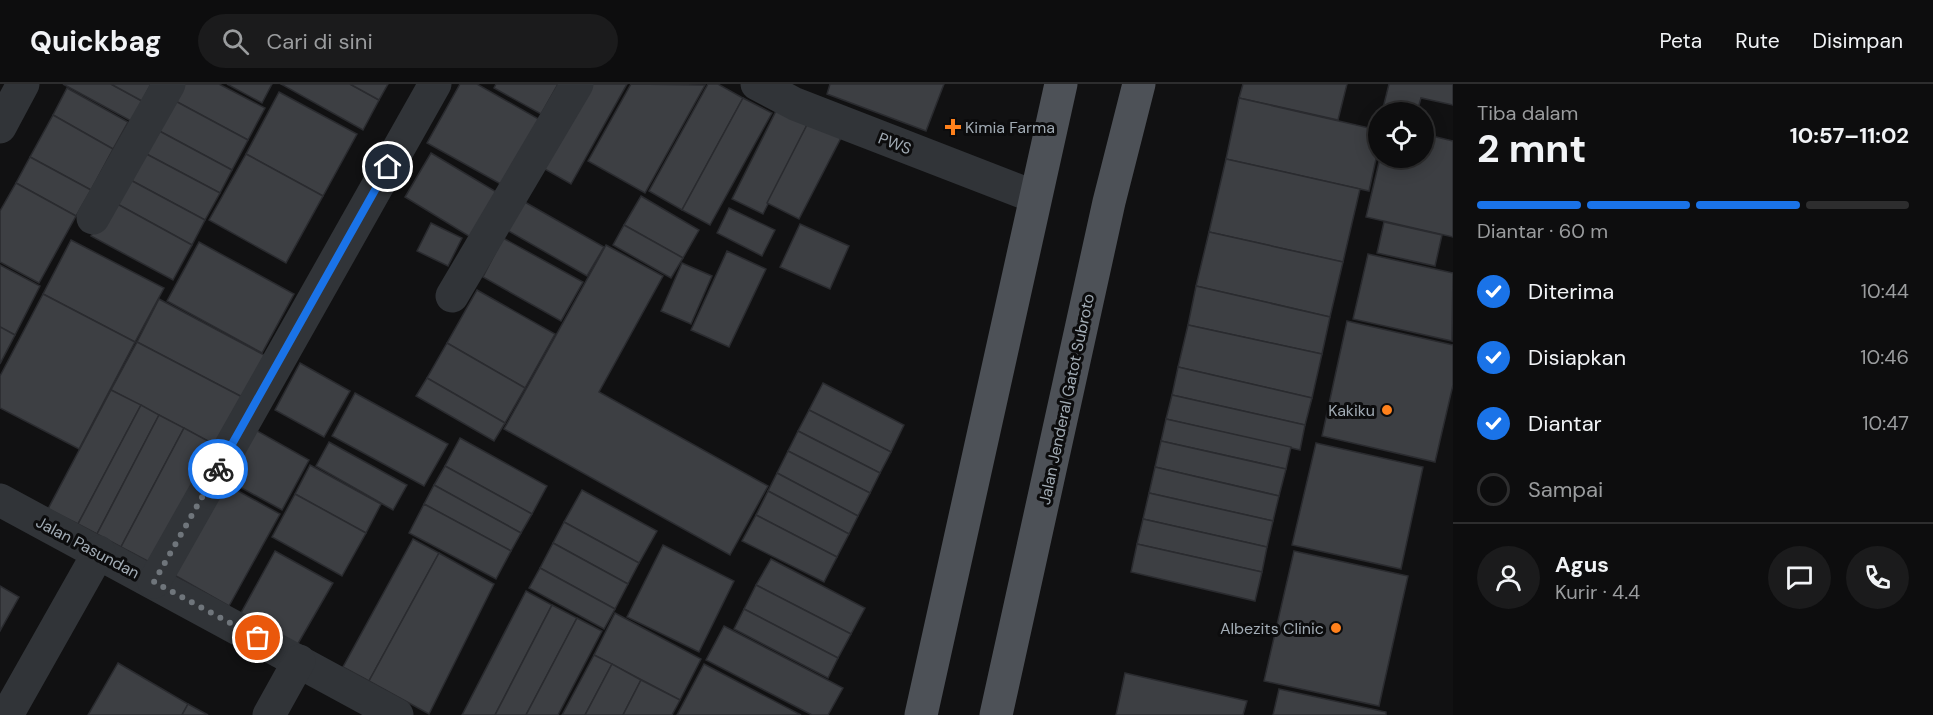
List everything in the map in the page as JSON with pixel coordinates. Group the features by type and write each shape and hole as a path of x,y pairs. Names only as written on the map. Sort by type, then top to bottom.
{"main road":[{"path":"921,715 1061,84"},
{"name":"Jalan Jenderal Gatot Subroto","path":"996,715 1109,202 1139,84"}],"street":[{"path":"0,127 23,84"},
{"path":"93,218 170,84"},
{"path":"154,582 435,84"},
{"path":"452,296 577,84"},
{"name":"PWS","path":"757,84 795,104 1035,197"},
{"name":"Jalan Pasundan","path":"0,500 397,715"},
{"path":"7,715 99,552"},
{"path":"269,715 299,661"}],"building":[{"path":"63,84 111,84 142,101 131,121"},
{"path":"111,84 151,84 142,101"},
{"path":"172,84 219,84 265,108 248,140 166,96"},
{"path":"227,84 272,84 262,103"},
{"path":"281,84 350,84 379,100 363,130"},
{"path":"350,84 388,84 379,100"},
{"path":"460,84 477,84 542,121 506,187 427,143"},
{"path":"496,84 558,84 541,114 494,88"},
{"path":"590,84 627,84 571,184 543,168"},
{"path":"631,84 705,85 645,193 588,161"},
{"path":"708,84 718,84 743,98 682,210 649,191"},
{"path":"830,84 944,84 926,131 827,94"},
{"path":"1243,84 1347,84 1338,120 1239,98"},
{"path":"1389,84 1453,84 1453,105 1421,98 1420,102 1384,102"},
{"path":"67,88 128,122 113,149 53,115"},
{"path":"279,92 357,134 323,196 246,154"},
{"path":"166,96 248,140 232,170 150,126"},
{"path":"743,98 772,113 710,225 682,210"},
{"path":"1239,98 1368,128 1368,168 1374,168 1369,191 1226,159"},
{"path":"780,103 811,117 763,214 732,199"},
{"path":"53,115 113,149 91,190 30,157"},
{"path":"811,117 843,134 799,219 767,203"},
{"path":"150,126 232,170 220,193 137,149"},
{"path":"1434,136 1453,141 1453,237 1366,217 1378,168 1434,168"},
{"path":"137,149 220,193 205,220 123,176"},
{"path":"431,153 498,193 472,238 405,197"},
{"path":"246,154 323,196 286,263 209,220"},
{"path":"30,157 91,190 76,216 16,183"},
{"path":"1226,159 1360,189 1343,262 1209,232"},
{"path":"123,176 205,220 192,245 110,200"},
{"path":"16,183 76,216 39,283 0,262 0,211"},
{"path":"641,196 699,230 683,258 624,225"},
{"path":"110,200 192,245 173,280 91,236"},
{"path":"523,201 604,247 587,276 507,230"},
{"path":"729,208 775,230 762,256 717,233"},
{"path":"1384,222 1442,235 1435,266 1377,253"},
{"path":"431,223 462,238 448,266 417,251"},
{"path":"800,224 849,246 830,289 780,267"},
{"path":"624,225 683,258 671,278 613,245"},
{"path":"1209,232 1343,262 1330,317 1196,286"},
{"path":"503,238 583,282 561,321 483,277"},
{"path":"71,240 164,288 135,342 43,294"},
{"path":"199,242 294,294 262,353 167,301"},
{"path":"606,245 663,276 599,392 768,486 730,555 504,429"},
{"path":"727,251 766,269 729,347 691,330"},
{"path":"1368,254 1453,273 1452,341 1353,319"},
{"path":"682,263 712,276 691,324 661,311"},
{"path":"0,265 40,286 15,335 0,327"},
{"path":"1196,286 1330,317 1322,354 1188,325"},
{"path":"477,290 555,334 525,388 447,343"},
{"path":"43,294 135,342 79,449 0,408 0,376"},
{"path":"159,299 268,357 246,399 137,342"},
{"name":"Kakiku","path":"1347,321 1453,345 1453,385 1435,462 1322,436"},
{"path":"1188,325 1322,354 1312,398 1178,367"},
{"path":"0,327 15,335 0,364"},
{"path":"137,342 246,399 219,447 111,390"},
{"path":"447,343 525,388 505,423 427,378"},
{"path":"300,363 350,391 324,437 275,410"},
{"path":"1178,367 1312,398 1305,425 1172,395"},
{"path":"427,378 505,423 494,441 416,396"},
{"path":"823,383 904,425 891,452 809,410"},
{"path":"111,390 141,405 78,524 48,509"},
{"path":"355,393 448,444 424,486 332,436"},
{"path":"1172,395 1305,425 1300,450 1166,419"},
{"path":"141,405 159,415 97,534 78,524"},
{"path":"809,410 891,452 880,473 798,431"},
{"path":"159,415 184,428 121,547 97,534"},
{"path":"1166,419 1291,447 1286,469 1161,441"},
{"path":"245,424 309,460 282,510 218,475"},
{"path":"184,428 219,447 157,566 121,547"},
{"path":"798,431 880,473 870,493 788,451"},
{"path":"460,438 547,486 532,514 445,466"},
{"path":"1161,441 1286,469 1279,496 1155,467"},
{"path":"329,442 407,485 393,510 316,466"},
{"path":"1316,443 1423,467 1401,569 1292,545"},
{"path":"788,451 870,493 858,516 777,473"},
{"path":"310,465 381,504 366,533 295,494"},
{"path":"445,466 532,514 521,533 434,485"},
{"path":"1155,467 1279,496 1273,521 1149,493"},
{"path":"777,473 858,516 849,534 768,491"},
{"path":"220,481 280,514 229,606 169,572"},
{"path":"434,485 521,533 511,551 424,504"},
{"path":"582,490 657,531 639,563 564,522"},
{"path":"768,491 849,534 837,557 756,515"},
{"path":"1149,493 1273,521 1267,547 1143,519"},
{"path":"295,494 366,533 342,576 272,537"},
{"path":"424,504 511,551 496,579 409,533"},
{"path":"756,515 837,557 824,582 742,541"},
{"path":"1143,519 1267,547 1262,572 1137,544"},
{"path":"564,522 639,563 628,584 553,543"},
{"path":"413,539 439,553 369,681 343,667"},
{"path":"553,543 628,584 615,609 540,568"},
{"path":"1137,544 1262,572 1255,601 1131,572"},
{"path":"663,545 734,581 699,652 627,617"},
{"path":"275,551 333,583 292,654 236,622"},
{"name":"Albezits Clinic","path":"1294,551 1408,576 1379,706 1264,681"},
{"path":"439,553 494,584 429,714 369,681"},
{"path":"771,559 865,608 851,634 756,585"},
{"path":"540,568 615,609 604,629 529,588"},
{"path":"756,585 851,634 838,658 744,609"},
{"path":"0,586 19,597 0,631"},
{"path":"526,591 552,605 495,715 462,715"},
{"path":"552,605 577,618 526,715 495,715"},
{"path":"744,609 838,658 828,678 734,629"},
{"path":"615,613 701,659 680,700 594,655"},
{"path":"577,618 602,631 558,715 526,715"},
{"path":"724,626 843,688 828,715 812,715 706,660"},
{"path":"594,655 612,664 585,715 562,715"},
{"path":"118,663 188,704 182,715 88,715"},
{"path":"612,664 641,680 623,715 585,715"},
{"path":"704,664 801,715 677,715"},
{"path":"1125,673 1247,701 1243,715 1116,715"},
{"path":"641,680 680,700 672,715 623,715"},
{"path":"1279,689 1386,712 1386,715 1273,715"},
{"path":"188,704 208,715 182,715"}],"way so far":[{"path":"218,469 154,582 258,638"}],"place":[{"name":"Kimia Farma","path":"953,127"},
{"name":"Kakiku","path":"1387,410"},
{"name":"Albezits Clinic","path":"1336,628"}],"route":[{"path":"218,469 388,167"}]}
